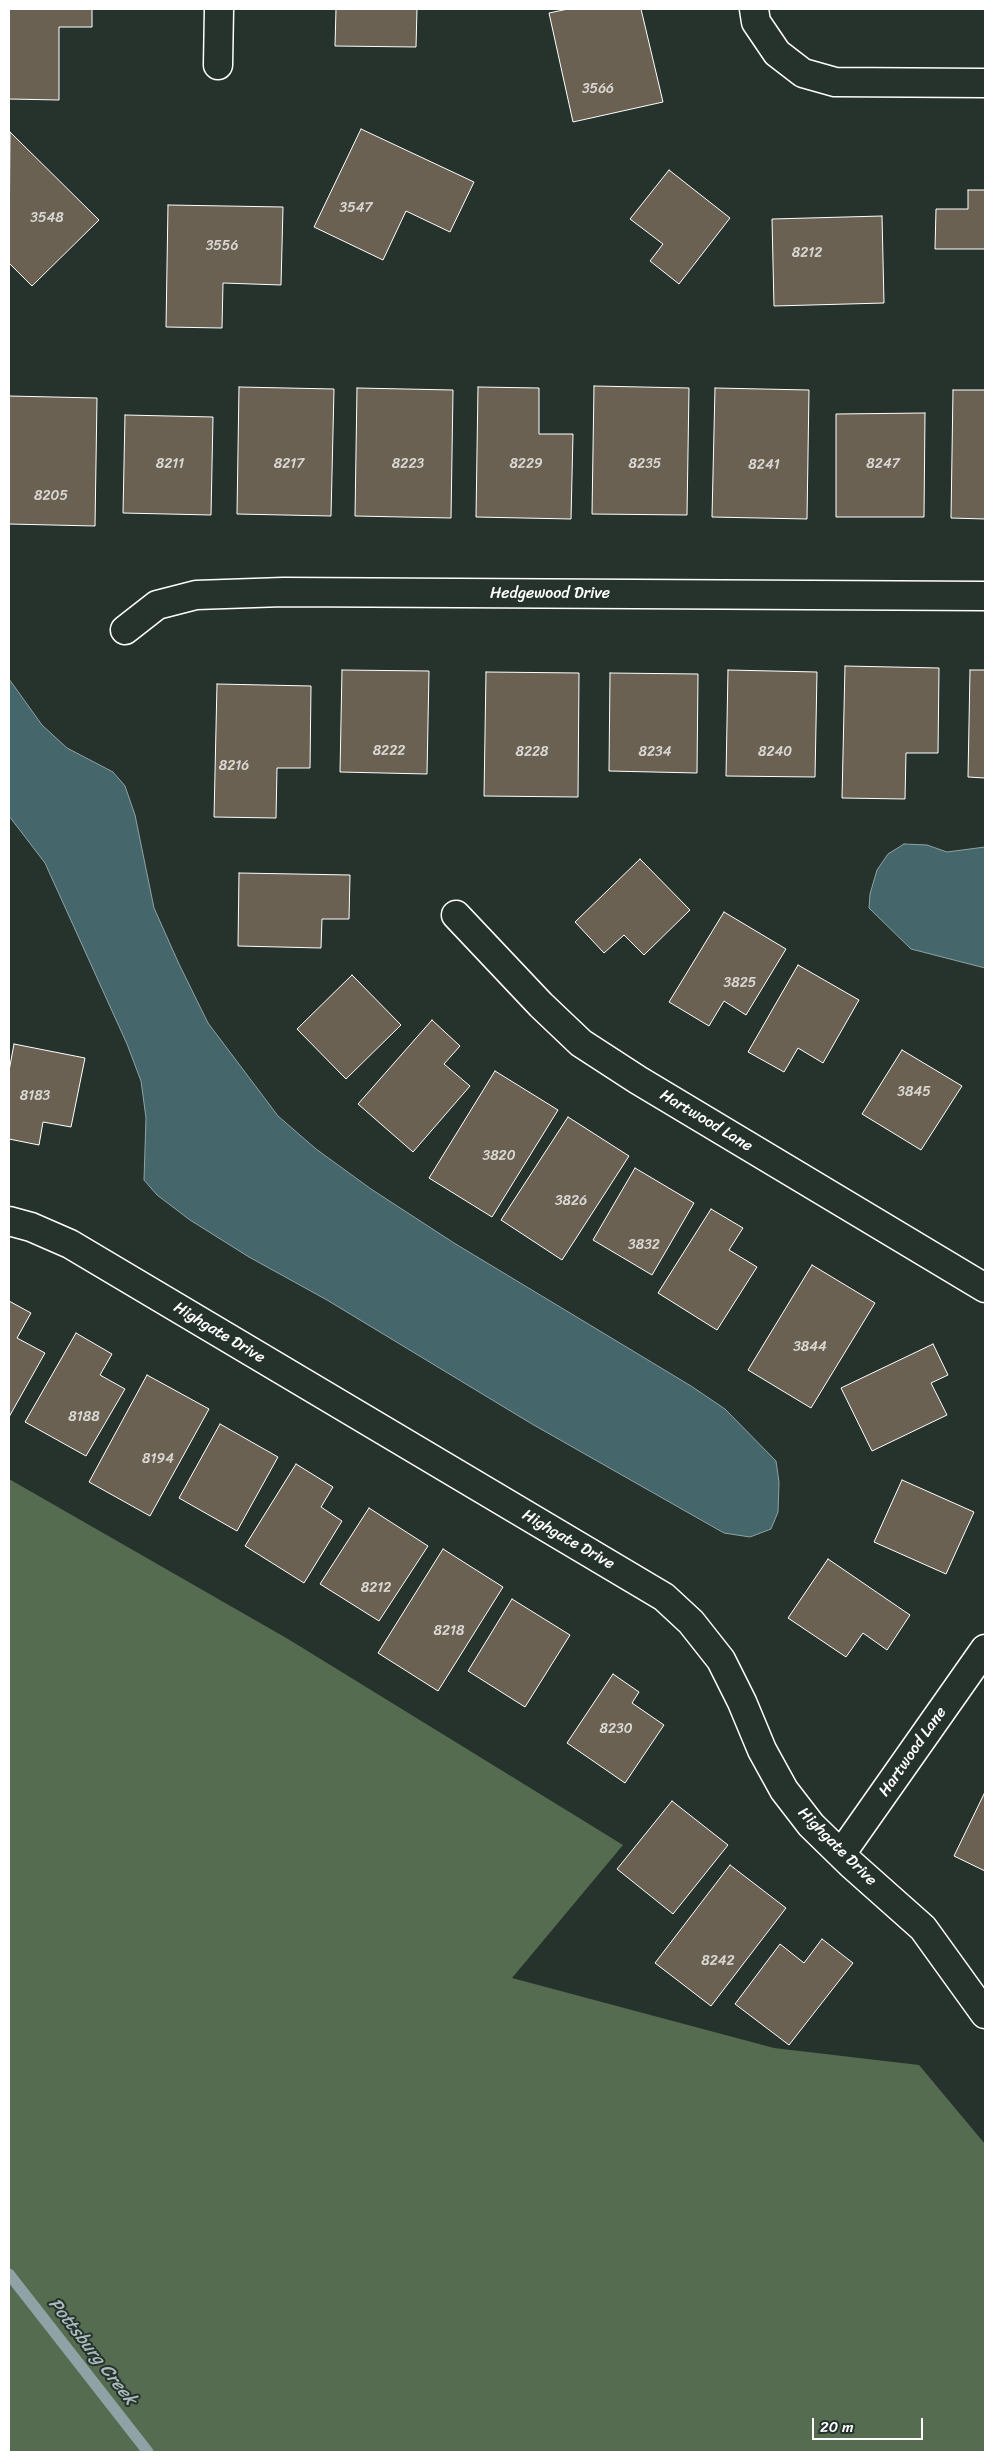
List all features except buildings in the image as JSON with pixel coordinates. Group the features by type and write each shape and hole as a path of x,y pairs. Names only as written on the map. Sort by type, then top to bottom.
{"street":[{"path":"218,65 219,9"},
{"path":"754,9 756,22 777,53 803,72 835,82 985,82"},
{"name":"Hedgewood Drive","path":"125,630 157,605 196,595 283,592 985,596"},
{"name":"Hartwood Lane","path":"456,915 542,1005 582,1043 638,1080 985,1288"},
{"name":"Highgate Drive","path":"9,1221 32,1227 70,1244 664,1597 691,1622 721,1660 742,1702 762,1750 784,1790 811,1825 923,1928 985,2014"},
{"name":"Hartwood Lane","path":"841,1854 985,1649"}],"green space":[{"path":"9,1479 288,1639 623,1845 512,1978 774,2048 919,2065 985,2144 985,2452 9,2452"}],"water":[{"path":"9,679 42,725 67,748 113,772 125,786 135,815 154,908 179,964 208,1023 278,1116 316,1149 371,1189 454,1243 691,1386 725,1409 776,1461 779,1482 778,1512 771,1529 750,1537 724,1533 532,1424 327,1300 249,1257 190,1220 157,1195 144,1180 146,1118 141,1081 127,1044 45,863 9,816"},
{"path":"904,844 927,845 947,852 985,847 985,968 911,949 869,908 870,894 877,870 888,854"}],"waterway":[{"name":"Pottsburg Creek","path":"9,2274 148,2452"}]}
